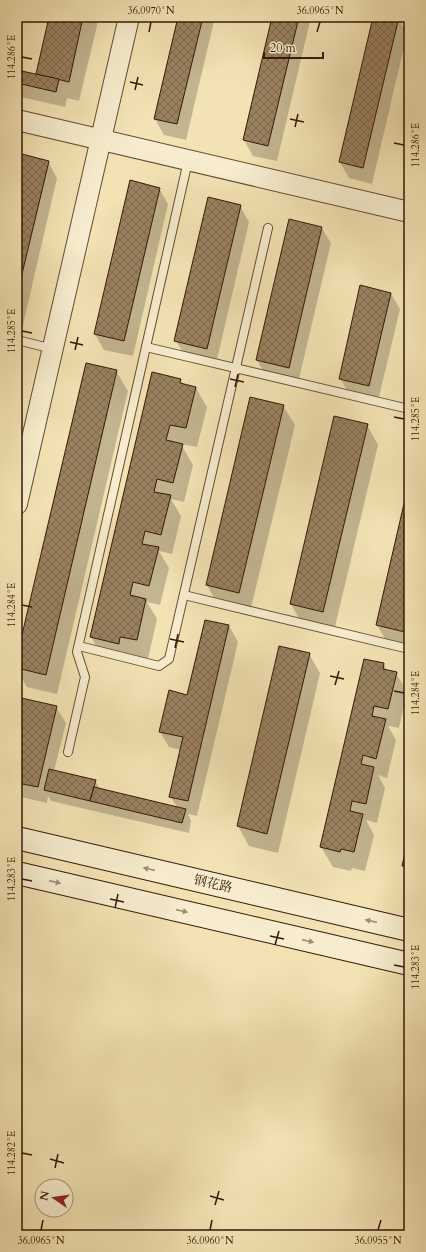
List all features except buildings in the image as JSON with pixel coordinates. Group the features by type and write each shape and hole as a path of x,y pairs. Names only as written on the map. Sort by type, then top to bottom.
{"main road":[{"name":"钢花路","path":"17,838 409,930"},
{"path":"17,873 409,964"}],"street":[{"path":"17,504 129,17"},
{"path":"17,120 409,212"}],"lane":[{"path":"68,752 85,677 77,652 188,160"},
{"path":"79,646 159,666 169,659 268,228"},
{"path":"17,340 53,349"},
{"path":"146,347 409,409"},
{"path":"184,595 409,648"}]}
